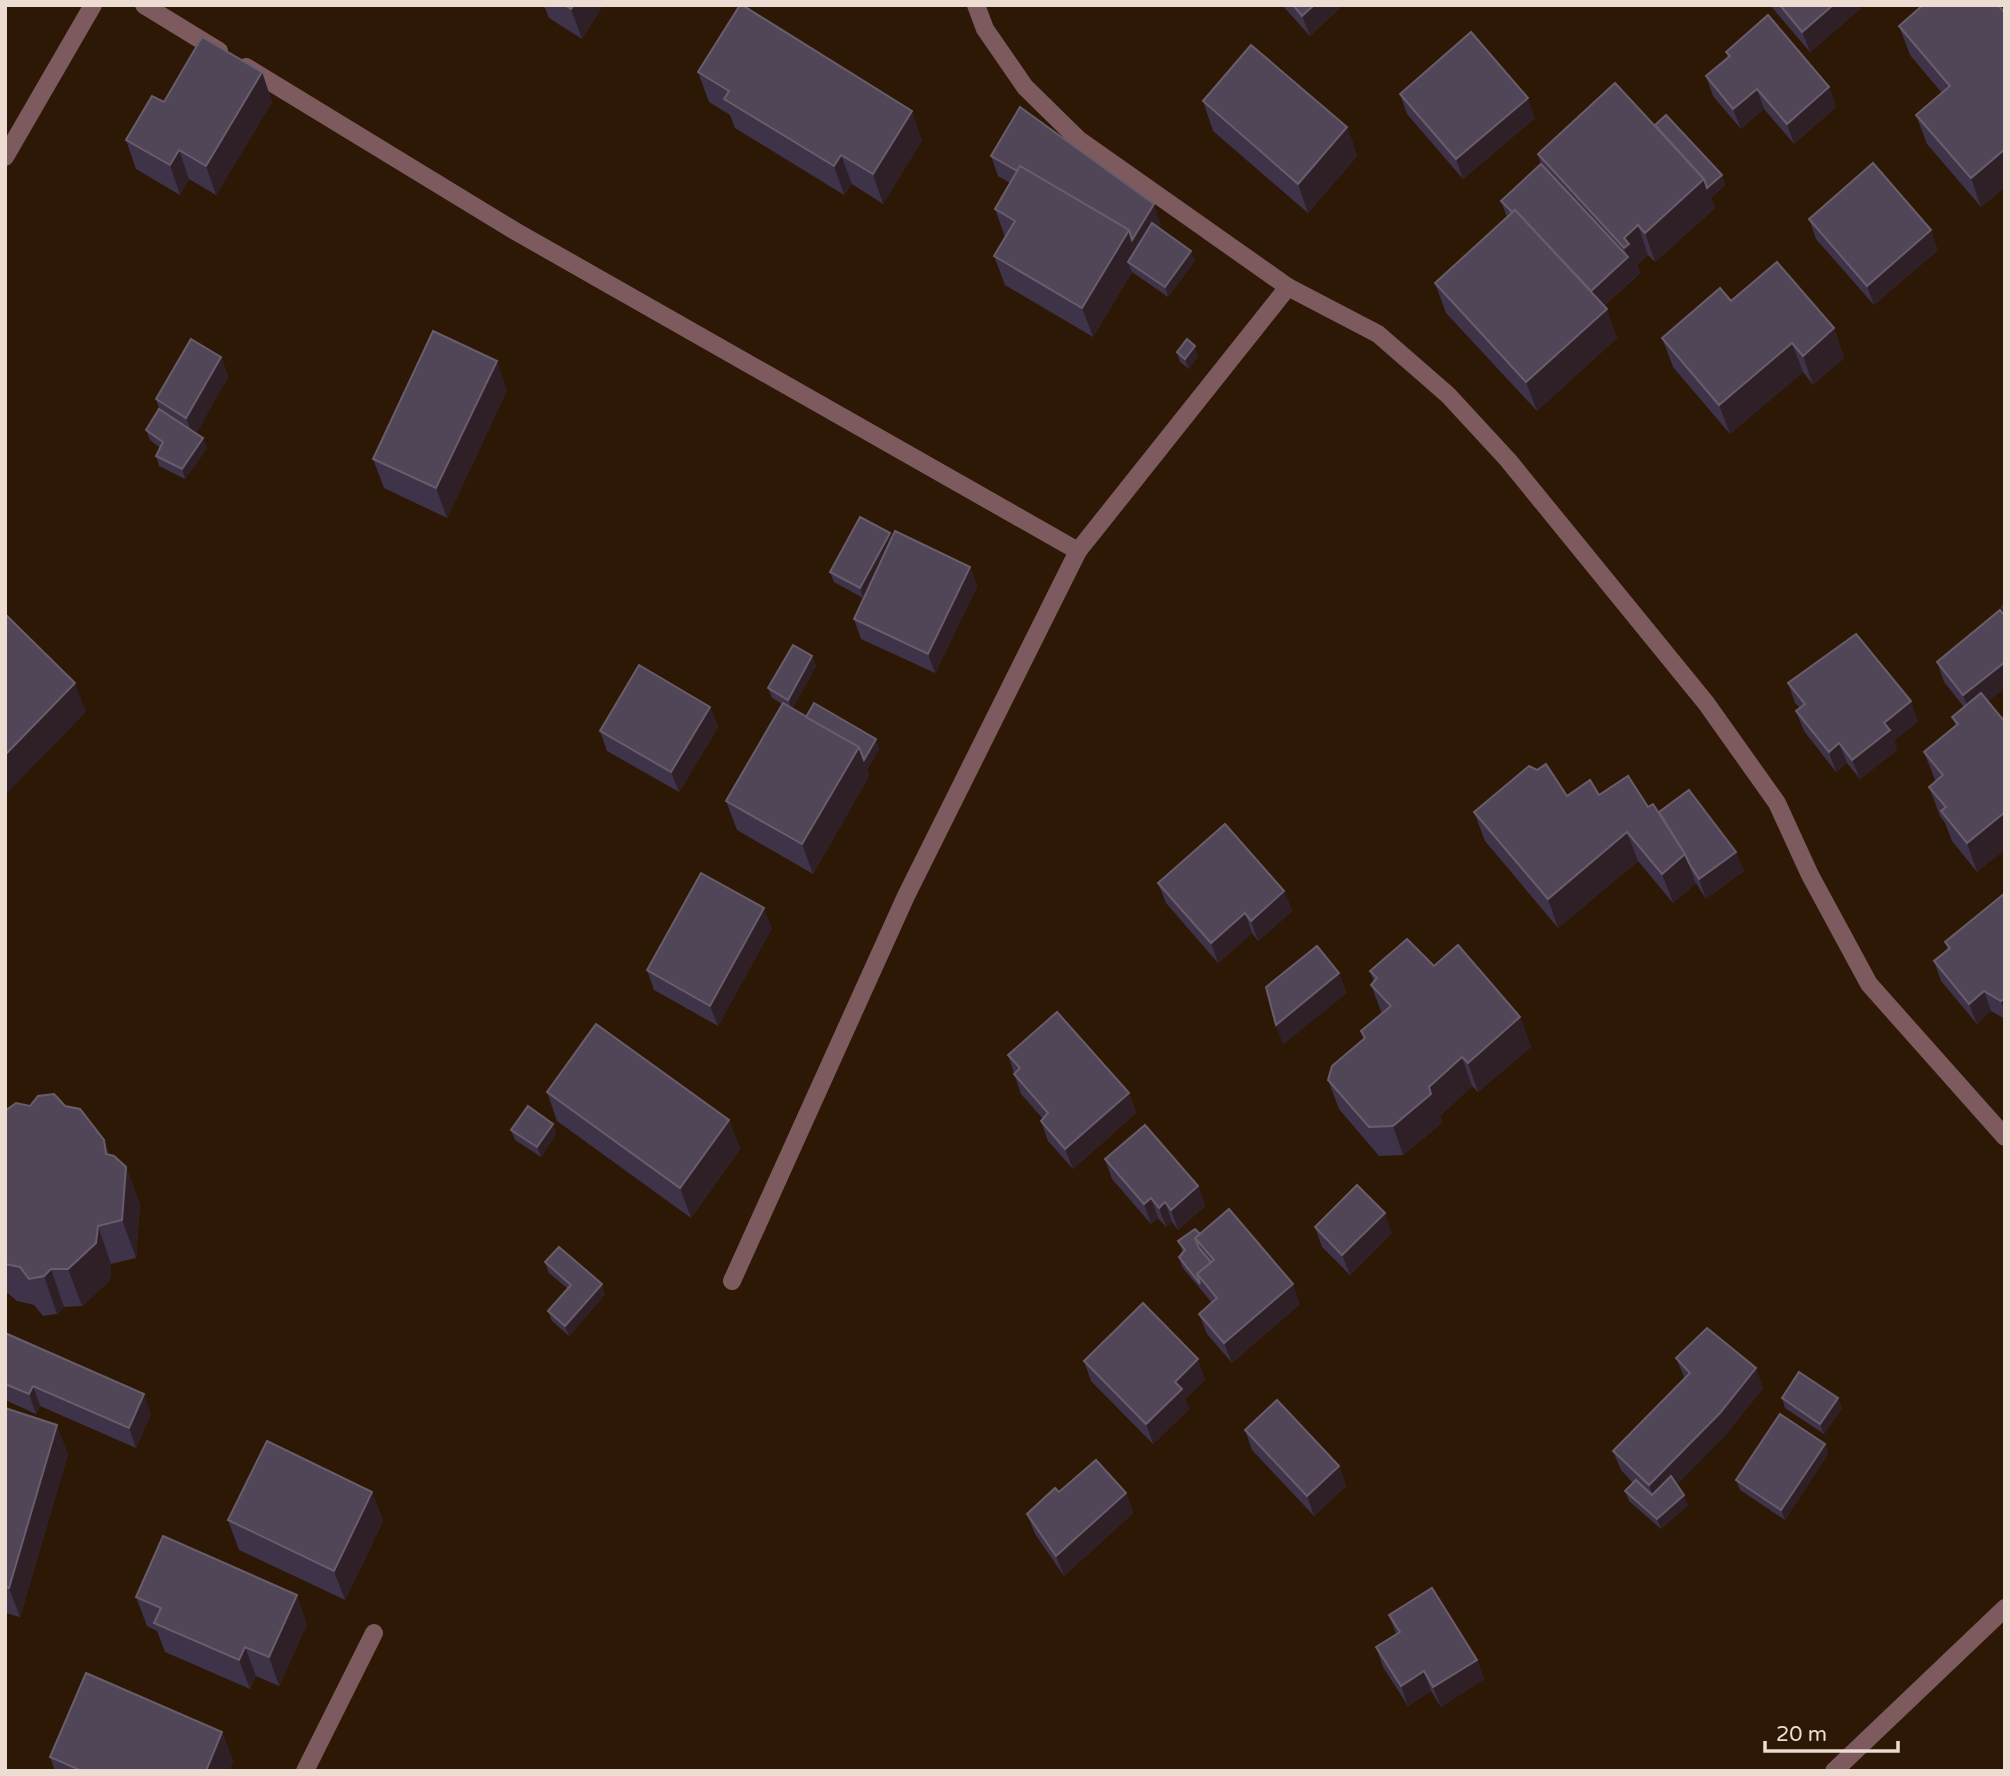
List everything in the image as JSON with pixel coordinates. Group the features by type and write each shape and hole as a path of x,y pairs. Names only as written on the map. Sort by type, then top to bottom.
{"street":[{"path":"5,157 93,5"},
{"path":"144,5 516,231 1078,551"},
{"path":"976,5 985,29 1025,87 1077,139 1288,287 1378,334 1448,395 1508,460 1706,703 1769,792 1869,984 2005,1137"},
{"path":"732,1281 906,896 1078,551 1288,287"},
{"path":"1834,1771 2005,1608"},
{"path":"305,1771 374,1633"}],"building":[{"path":"740,5 912,111 873,174 841,155 834,166 724,99 729,91 698,72"},
{"path":"1293,5 1314,5 1302,16"},
{"path":"1780,5 1833,5 1802,32"},
{"path":"1923,5 1998,5 2005,13 2005,149 1971,178 1916,115 1950,86 1899,26"},
{"path":"1768,15 1829,87 1787,124 1757,89 1733,109 1706,76 1730,56 1726,52"},
{"path":"1471,32 1528,98 1456,159 1400,94"},
{"path":"202,37 262,72 206,166 179,150 170,165 126,140 152,96 164,102"},
{"path":"1251,45 1347,127 1298,184 1203,101"},
{"path":"1615,83 1704,179 1645,233 1638,225 1624,238 1629,244 1624,248 1538,154"},
{"path":"1020,107 1154,204 1132,240 1129,230 1020,166 1017,171 991,156"},
{"path":"1666,115 1722,175 1707,188 1704,179 1655,125"},
{"path":"1873,163 1931,230 1867,286 1809,219"},
{"path":"1541,164 1628,257 1591,291 1515,210 1512,212 1501,201"},
{"path":"1020,166 1129,230 1082,308 994,256 1015,221 995,209"},
{"path":"1515,210 1607,309 1526,382 1435,283"},
{"path":"1152,223 1191,251 1165,287 1128,262"},
{"path":"1777,262 1834,328 1803,356 1792,343 1719,405 1662,338 1720,288 1731,301"},
{"path":"433,331 497,361 436,488 373,459"},
{"path":"191,339 221,357 186,418 156,399"},
{"path":"1187,339 1195,346 1185,359 1177,352"},
{"path":"159,409 203,438 182,469 156,456 163,442 146,430"},
{"path":"860,517 890,533 860,588 830,572"},
{"path":"895,531 970,567 928,654 854,619"},
{"path":"2000,610 2005,616 2005,662 1963,695 1937,662"},
{"path":"7,616 75,683 5,755 5,618"},
{"path":"1856,634 1911,701 1884,723 1890,730 1852,760 1839,743 1829,752 1796,711 1805,704 1788,683"},
{"path":"793,645 812,656 788,700 768,688"},
{"path":"639,665 710,707 671,772 600,731"},
{"path":"1981,693 2005,722 2005,812 1967,843 1941,811 1946,807 1929,787 1943,775 1924,752 1958,724 1952,717"},
{"path":"783,703 859,747 802,844 726,801"},
{"path":"814,703 876,739 864,760 859,747 806,717"},
{"path":"1546,764 1567,796 1590,780 1599,795 1628,776 1648,807 1653,804 1685,854 1662,874 1627,832 1548,899 1474,812 1529,766 1537,770"},
{"path":"1689,790 1736,852 1699,879 1659,812"},
{"path":"1225,824 1284,891 1251,921 1245,913 1211,943 1158,883"},
{"path":"701,873 764,908 710,1006 647,970"},
{"path":"2005,893 2005,998 2001,1001 1984,991 1969,1004 1934,961 1950,948 1945,942"},
{"path":"1407,939 1434,966 1458,945 1520,1017 1468,1063 1462,1057 1429,1087 1431,1094 1393,1126 1369,1127 1328,1080 1332,1066 1365,1038 1361,1031 1391,1006 1371,985 1377,978 1370,971"},
{"path":"1317,946 1339,973 1276,1025 1266,987"},
{"path":"1057,1012 1129,1093 1065,1149 1041,1121 1048,1113 1014,1074 1020,1068 1008,1055"},
{"path":"596,1024 729,1120 680,1188 547,1092"},
{"path":"54,1094 65,1106 80,1109 104,1140 106,1154 114,1156 126,1167 122,1220 98,1226 96,1243 68,1269 51,1269 44,1276 29,1279 20,1267 5,1264 5,1111 16,1103 30,1106 38,1096"},
{"path":"528,1106 553,1124 537,1147 511,1130"},
{"path":"1145,1125 1198,1186 1171,1210 1165,1202 1159,1208 1151,1198 1144,1204 1105,1159"},
{"path":"1357,1185 1385,1213 1342,1255 1315,1227"},
{"path":"1229,1209 1293,1284 1224,1343 1199,1314 1217,1298 1197,1274 1214,1260 1195,1238"},
{"path":"1195,1229 1200,1234 1195,1238 1199,1248 1211,1262 1197,1274 1200,1284 1179,1257 1185,1250 1178,1241"},
{"path":"559,1247 602,1284 565,1326 548,1311 571,1285 545,1262"},
{"path":"1143,1303 1198,1359 1175,1382 1182,1389 1146,1424 1084,1361"},
{"path":"1707,1328 1756,1368 1720,1413 1649,1485 1613,1451 1690,1373 1676,1358"},
{"path":"5,1333 144,1394 129,1428 33,1386 29,1394 5,1384"},
{"path":"1799,1372 1838,1398 1820,1424 1782,1398"},
{"path":"1277,1400 1339,1466 1307,1496 1245,1430"},
{"path":"5,1408 57,1425 9,1588 5,1587"},
{"path":"1780,1414 1825,1444 1781,1510 1736,1480"},
{"path":"267,1441 372,1492 334,1571 228,1520"},
{"path":"1096,1460 1126,1493 1056,1556 1027,1514 1055,1488 1059,1492"},
{"path":"1671,1476 1684,1495 1657,1519 1625,1491 1636,1480 1652,1495"},
{"path":"163,1536 297,1595 269,1657 245,1647 239,1660 154,1623 161,1608 136,1597"},
{"path":"1432,1588 1477,1660 1433,1687 1424,1671 1401,1686 1376,1647 1400,1632 1389,1615"},
{"path":"86,1673 222,1732 206,1771 82,1771 50,1757"}]}
